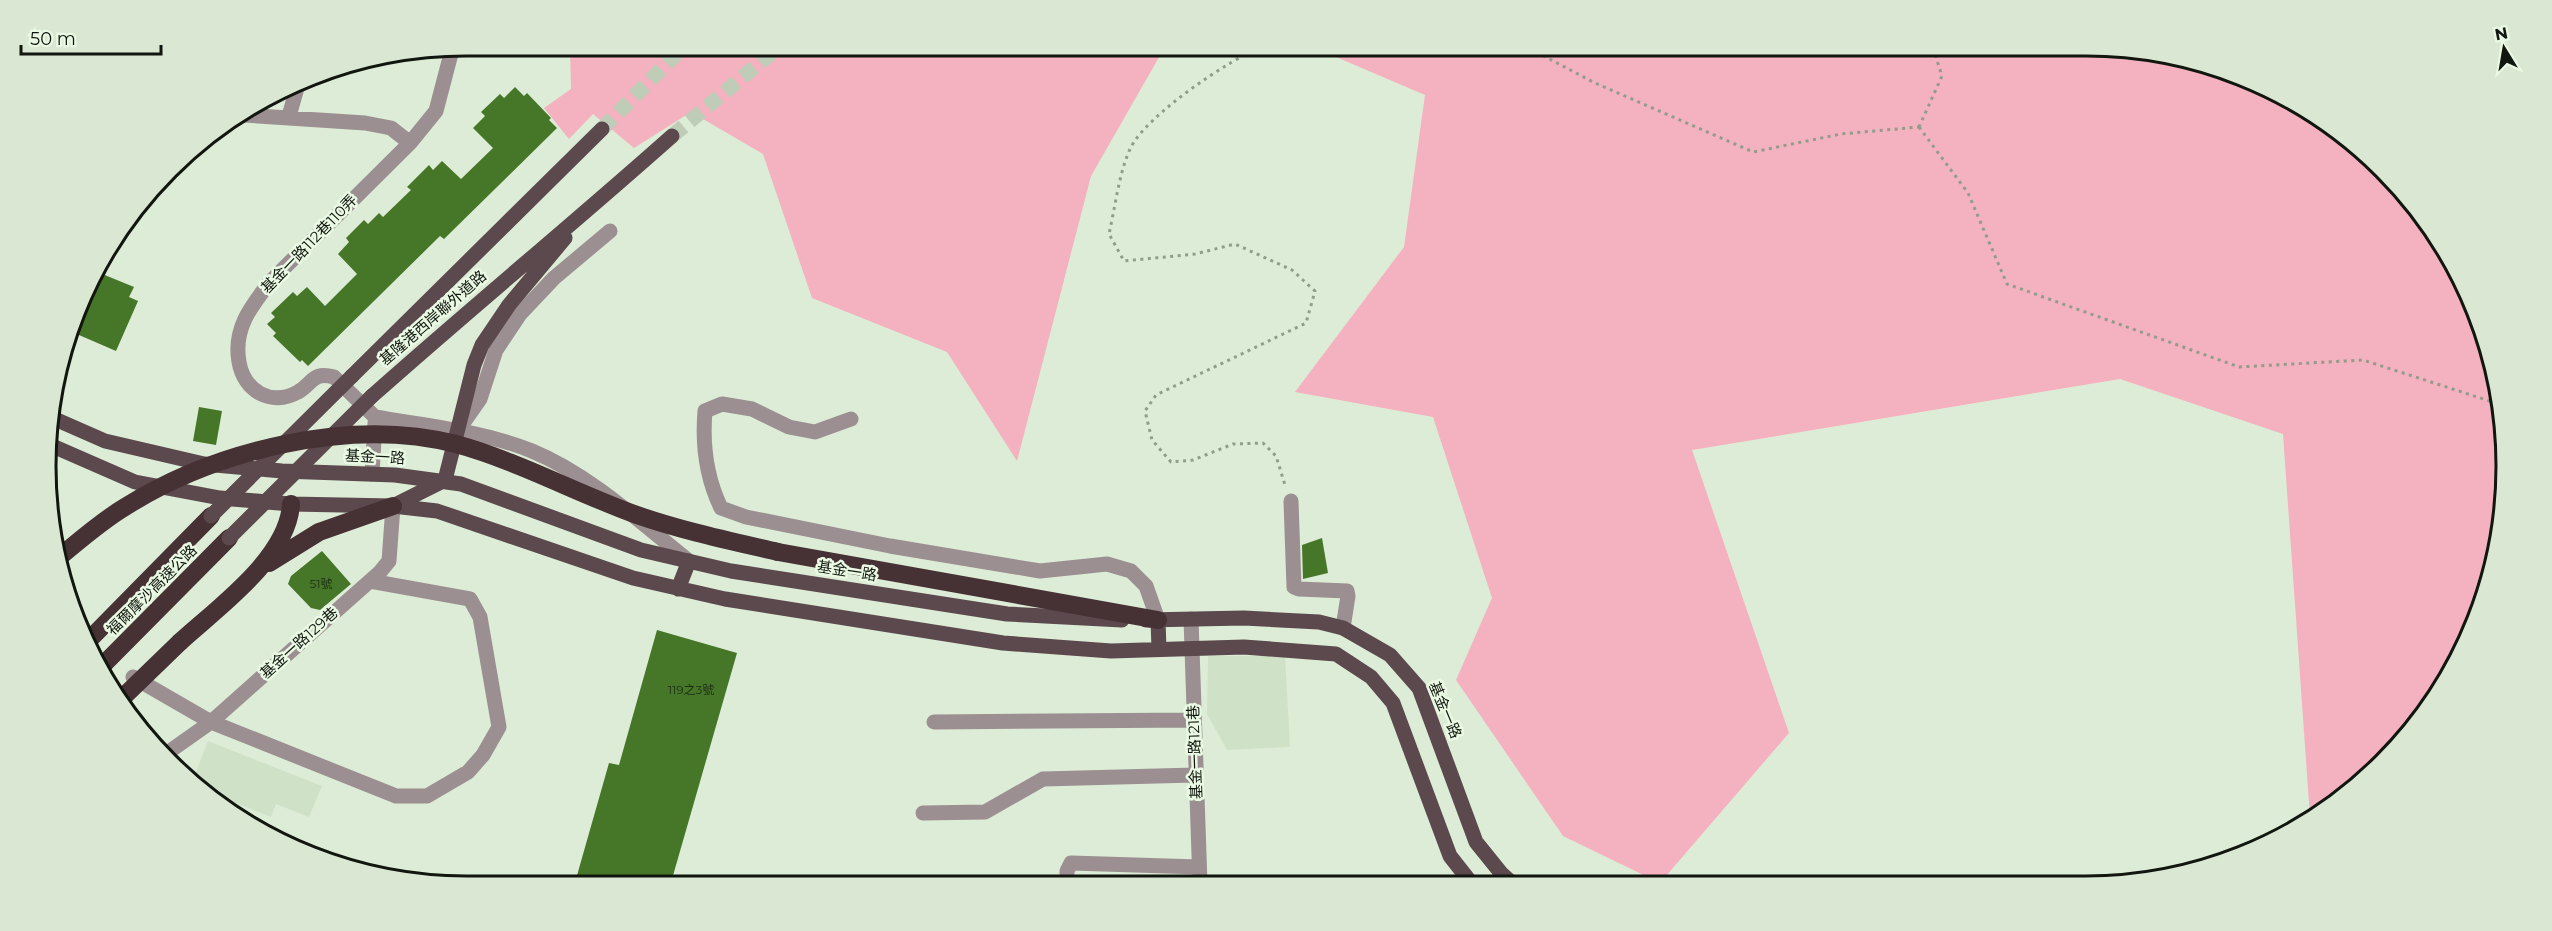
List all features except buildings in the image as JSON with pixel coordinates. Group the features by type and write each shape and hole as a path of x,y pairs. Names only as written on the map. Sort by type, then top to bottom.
{"highway":[{"path":"65,553 125,506 183,477 276,445 305,439 363,435 413,437 455,444 490,455 639,515 716,538 778,552 1158,620"},
{"path":"251,576 282,537 289,522 291,504"},
{"path":"126,694 251,576 290,548 319,532 393,506"},
{"name":"福爾摩沙高速公路","path":"93,636 211,516"},
{"name":"福爾摩沙高速公路","path":"106,662 229,538"}],"main road":[{"name":"基隆港西岸聯外道路","path":"211,516 602,129"},
{"name":"基隆港西岸聯外道路","path":"229,538 372,396 473,306 591,208 672,136"},
{"path":"393,506 445,480 474,364 494,325 591,208"},
{"name":"基金一路","path":"58,420 105,441 204,464 282,471 372,474 445,480 641,550 731,571 1007,614 1158,620 1244,618 1318,622 1343,628 1390,655 1419,688 1476,842 1504,876"},
{"path":"56,447 135,482 220,498 291,504 393,506 448,514 633,578 725,599 1003,643 1110,651 1244,647 1336,654 1371,677 1393,703 1450,856 1466,876"},
{"path":"282,471 291,504"},
{"path":"678,589 689,561"},
{"path":"1158,620 1159,649"}],"street":[{"name":"基金一路112巷110弄","path":"375,417 334,377 325,374 316,376 298,392 284,396 273,397 252,390 244,378 239,363 237,344 241,325 251,306 270,282 410,143 436,111 450,56"},
{"path":"289,116 296,93"},
{"path":"252,115 365,123 391,128 410,143"},
{"path":"457,431 480,399 496,350 520,314 554,278 610,231"},
{"path":"851,419 815,432 789,427 752,409 722,404 705,411 703,443 712,489 721,508 746,517 890,546 1040,571 1107,564 1131,571 1146,586 1158,620"},
{"path":"372,474 375,417 502,440 533,451 564,467 603,493 689,561"},
{"path":"1291,501 1294,587 1347,591 1343,628"},
{"name":"基金一路129巷","path":"171,750 211,722 370,581 389,561 393,506"},
{"path":"133,677 211,722 396,796 427,796 468,772 483,755 499,727 480,617 470,599 370,581"},
{"name":"基金一路121巷","path":"1191,620 1200,876"},
{"path":"934,722 1194,720"},
{"path":"923,813 985,812 1043,779 1195,775"},
{"path":"1067,876 1071,863 1199,867"}],"path":[{"path":"1241,56 1156,116 1130,148 1109,234 1124,261 1195,254 1235,244 1292,270 1315,291 1306,323 1156,395 1145,411 1152,440 1171,462 1193,460 1233,444 1263,443 1276,456 1291,501"},
{"path":"1544,56 1593,82 1753,152 1841,134 1919,127"},
{"path":"1919,127 1942,76 1936,56"},
{"path":"1919,127 1968,193 2007,284 2239,367 2363,360 2491,402"}],"shaded area":[{"path":"570,56 1160,56 1091,176 1017,461 947,352 812,298 763,154 691,112 634,148 593,114 569,139 544,108 571,89"},
{"path":"1334,56 2113,56 2193,69 2243,87 2292,110 2357,157 2395,195 2412,216 2442,261 2454,284 2483,359 2496,439 2496,492 2493,519 2483,572 2475,597 2442,670 2395,736 2357,774 2309,809 2283,434 2120,379 1692,450 1789,733 1666,876 1646,876 1563,836 1456,680 1492,598 1433,417 1295,392 1404,247 1425,95"},
{"path":"1208,656 1285,656 1290,747 1227,750 1207,714"},
{"path":"208,741 322,786 309,817 276,804 271,817 231,801 195,774"}],"tunnel":[{"path":"602,129 674,56"},
{"path":"672,136 768,56"}]}
